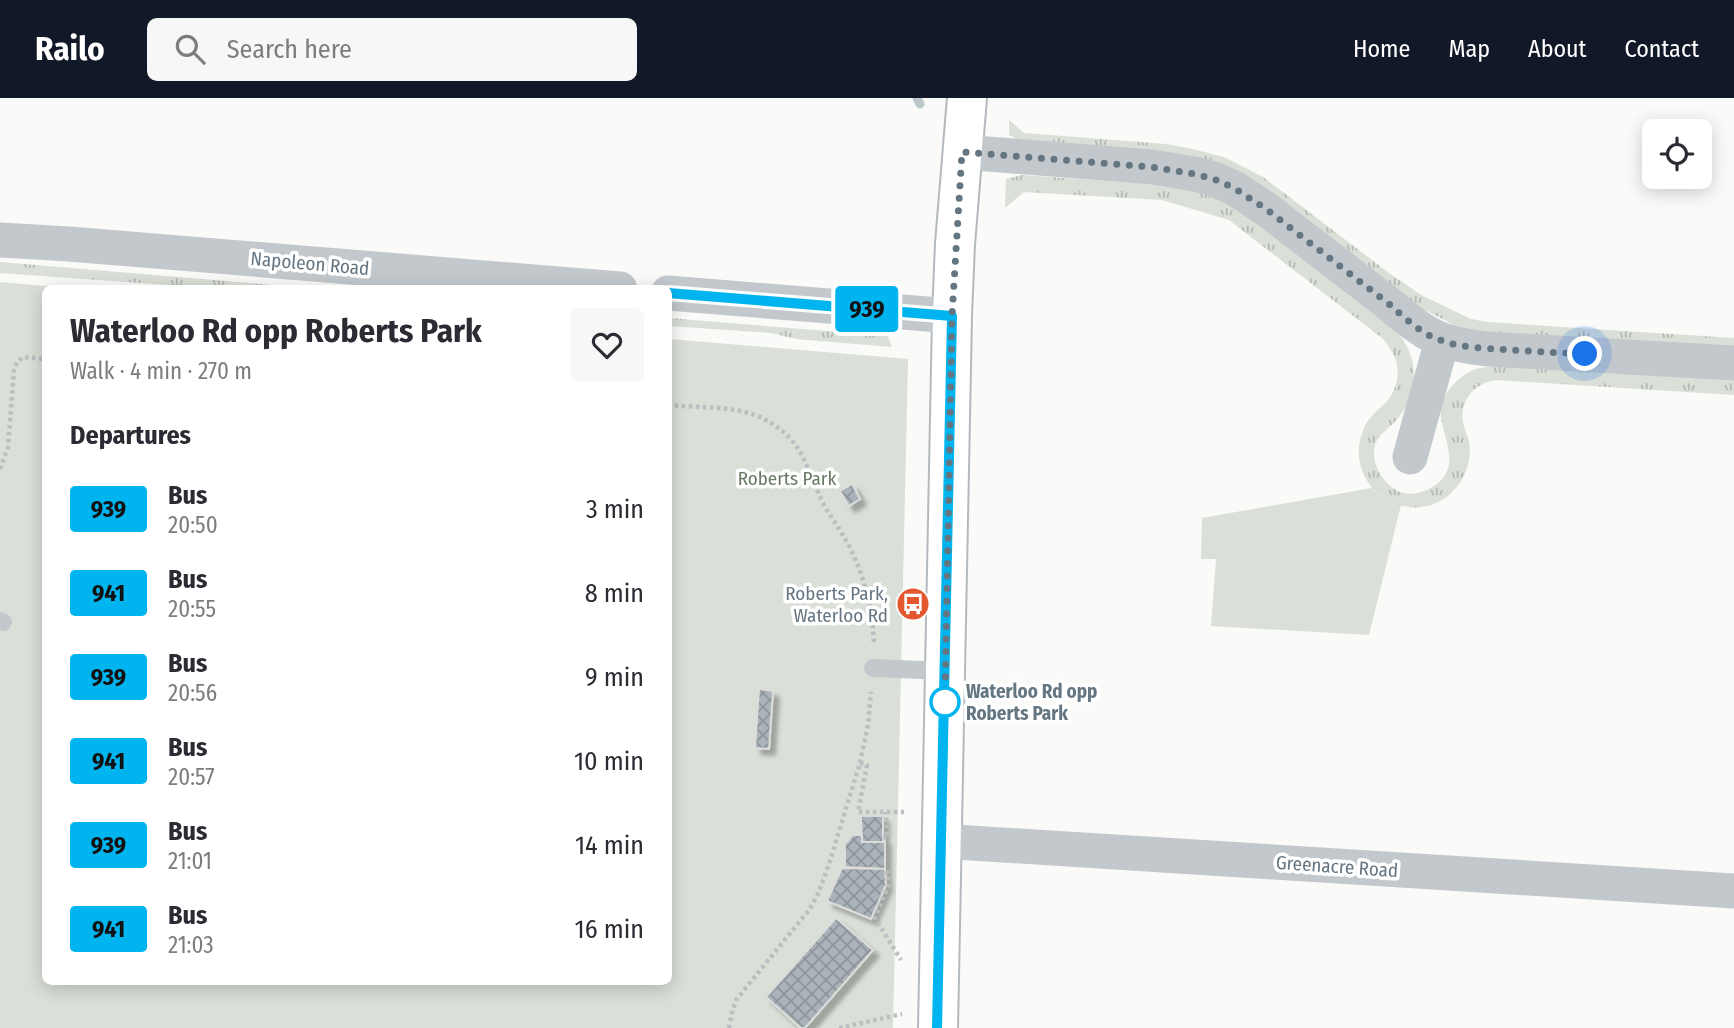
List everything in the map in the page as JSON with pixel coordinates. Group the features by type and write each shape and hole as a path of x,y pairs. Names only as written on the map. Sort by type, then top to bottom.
{"main road":[{"path":"937,1028 952,316 967,98"}],"street":[{"path":"962,152 1152,167 1214,179 1234,188 1266,209 1408,321 1442,341 1488,349 1734,363"},
{"name":"Napoleon Road","path":"0,240 571,285"},
{"path":"672,293 952,316"},
{"path":"1410,457 1442,341"},
{"name":"Greenacre Road","path":"940,841 1734,891"}],"lane":[{"path":"873,668 946,671"}],"path":[{"path":"0,469 8,447 17,362 23,357 42,359"},
{"path":"672,405 752,413 777,428 799,449 824,505 850,546 863,580 872,622 873,668 868,725 860,763 818,894 809,910 736,1000 729,1028"},
{"path":"860,763 867,765 858,812 904,812"},
{"path":"883,837 887,838 886,812"},
{"path":"885,872 888,873 888,886 875,918 901,960"},
{"path":"839,1028 902,1014"}],"green space":[{"path":"1009,120 1024,133 1166,144 1224,157 1263,177 1421,295 1471,319 1734,338 1734,348 1477,331 1456,326 1421,308 1283,202 1022,141 1009,135"},
{"path":"1022,175 1148,184 1211,196 1248,216 1394,330 1408,349 1412,360 1413,383 1406,406 1397,420 1377,440 1374,455 1383,479 1403,493 1429,489 1446,475 1449,457 1441,418 1443,402 1456,382 1476,369 1497,366 1734,380 1734,395 1495,380 1487,382 1470,394 1464,407 1463,422 1470,450 1468,466 1461,481 1437,503 1414,507 1396,504 1384,498 1366,479 1359,455 1364,428 1388,400 1398,376 1396,360 1382,338 1229,220 1162,200 1024,192 1005,208 1006,179"},
{"path":"0,262 273,285 168,285 0,273"},
{"name":"Roberts Park","path":"0,282 42,286 42,985 672,985 672,339 908,359 893,1028 0,1028"},
{"path":"672,318 888,336 892,347 796,339 771,333 672,326"},
{"path":"1372,488 1380,496 1401,505 1369,635 1211,626 1216,559 1201,559 1202,518"}],"building":[{"path":"852,484 860,499 849,506 840,491"},
{"path":"759,689 773,691 769,749 755,748"},
{"path":"861,816 883,816 883,842 862,842"},
{"path":"853,835 862,835 862,842 885,840 885,869 845,867 845,844"},
{"path":"842,868 885,869 886,885 871,919 827,901"},
{"path":"836,918 873,950 805,1028 801,1028 766,997"}],"waterway":[{"path":"917,98 920,104"}],"bus line":[{"name":"939","path":"672,293 952,316 937,1028"}],"place":[{"name":"Roberts Park, Waterloo Rd","path":"913,604"},
{"name":"Waterloo Rd opp Roberts Park","path":"945,702"}],"route":[{"path":"945,702 952,316 962,152 1152,167 1214,179 1234,188 1266,209 1425,333 1442,341 1488,349 1585,354"}]}
